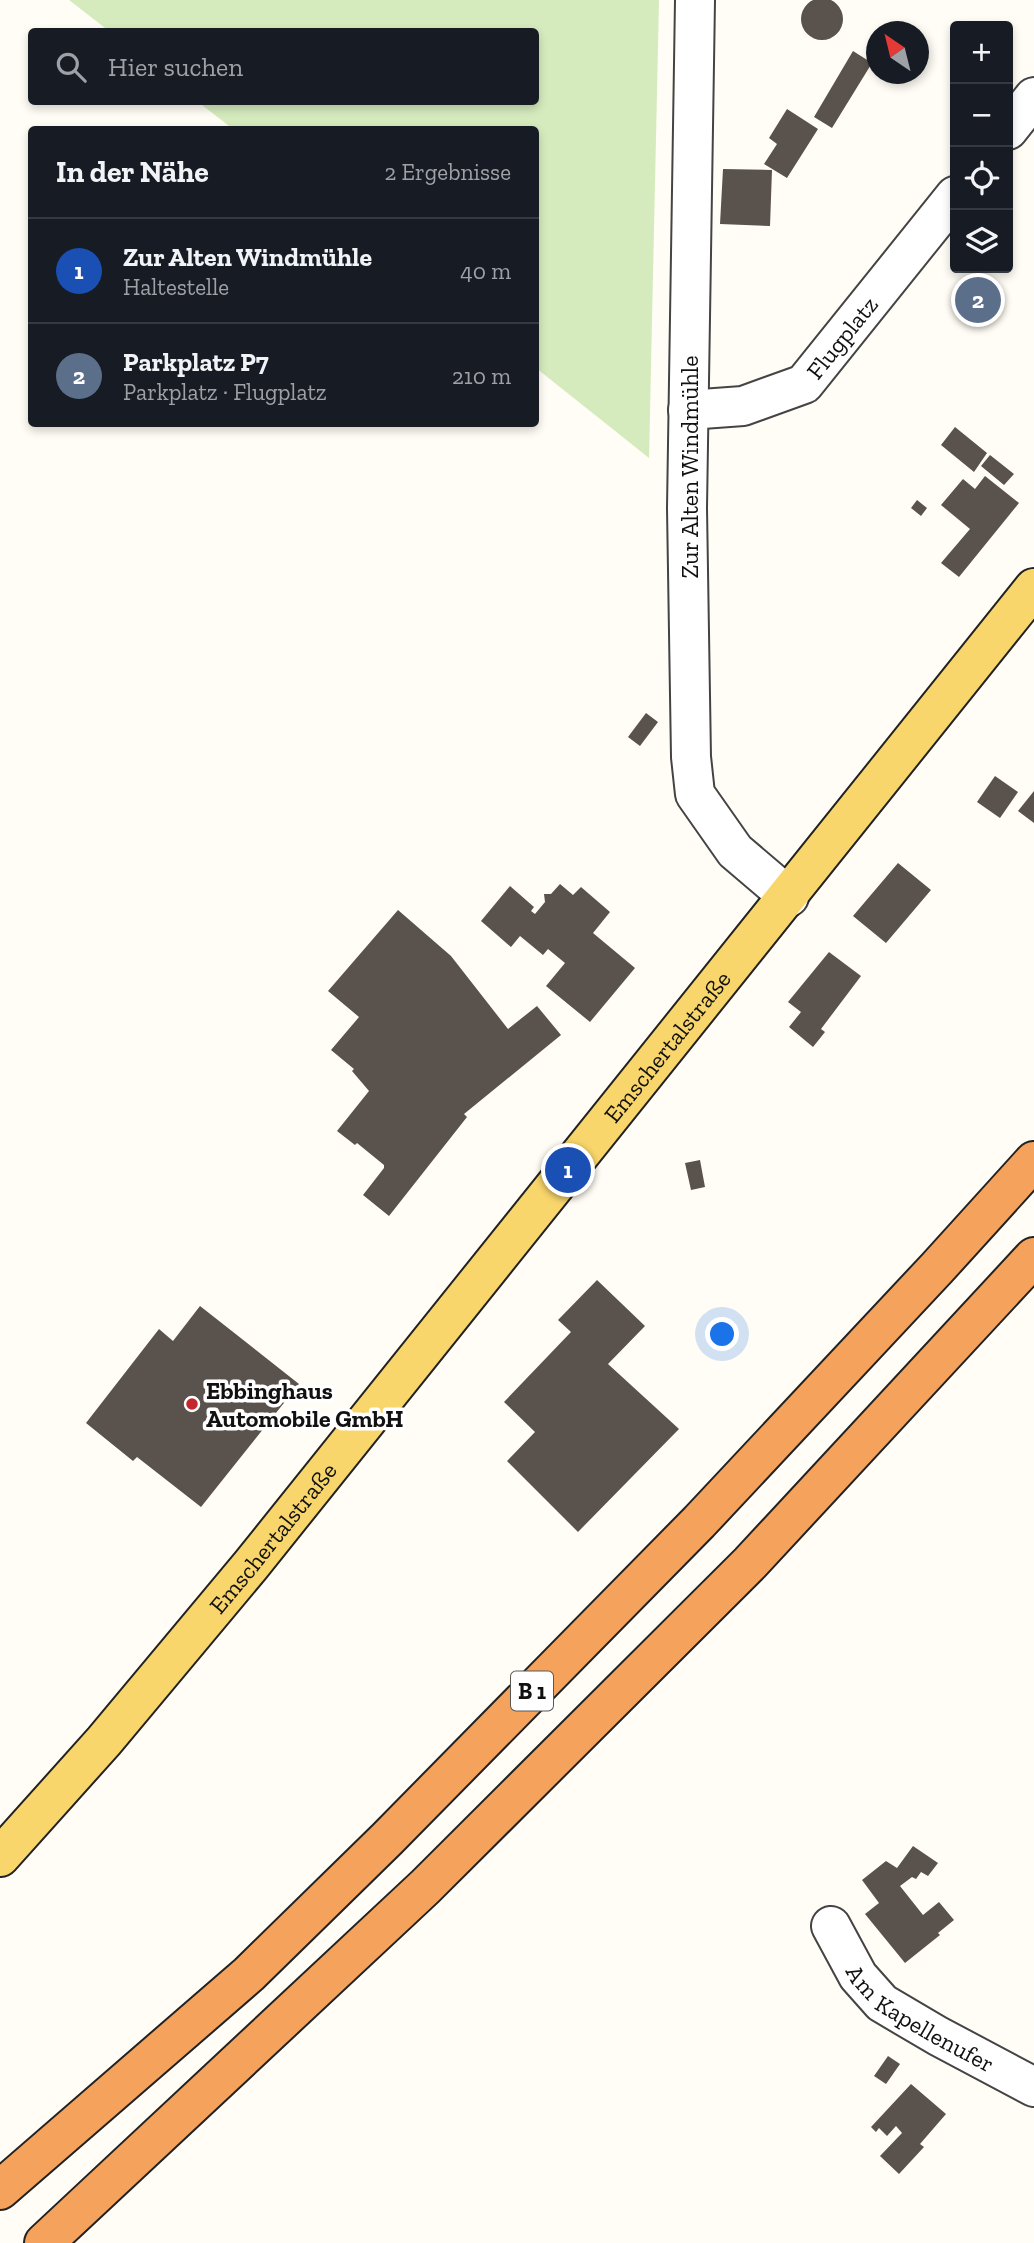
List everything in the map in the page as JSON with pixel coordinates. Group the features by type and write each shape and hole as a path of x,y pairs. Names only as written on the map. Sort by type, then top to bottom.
{"highway":[{"name":"B 1","path":"0,2190 249,1974 387,1839 699,1522 1034,1161"},
{"name":"B 1","path":"44,2243 425,1887 750,1563 1034,1257"}],"main road":[{"name":"Emschertalstraße","path":"0,1857 104,1741 251,1565 1034,589"}],"street":[{"name":"Zur Alten Windmühle","path":"695,0 687,508 690,729 695,793 734,851 789,897"},
{"path":"1013,124 1034,97"},
{"name":"Flugplatz","path":"688,410 743,406 804,384 950,202"},
{"name":"Am Kapellenufer","path":"831,1926 858,1976 882,2003 1034,2087"}],"green space":[{"path":"69,0 659,0 649,458 539,370 539,126 229,126 202,105 539,105 539,28 105,28"}],"building":[{"path":"814,0 830,0 837,4 841,11 841,27 837,34 830,38 814,38 807,34 803,27 803,11 807,4"},
{"path":"853,51 866,59 866,73 832,128 814,117"},
{"path":"787,109 818,129 787,178 764,164 777,144 769,138"},
{"path":"723,169 772,170 770,226 720,224"},
{"path":"955,427 987,453 974,472 941,445"},
{"path":"990,455 1014,474 1004,485 981,466"},
{"path":"985,476 1019,503 959,577 941,563 970,529 941,505 963,479 975,489"},
{"path":"917,500 927,508 921,516 911,508"},
{"path":"646,713 658,722 640,746 628,737"},
{"path":"995,776 1018,792 1000,818 977,802"},
{"path":"1034,791 1034,823 1018,811"},
{"path":"898,863 931,890 886,943 853,916"},
{"path":"560,884 573,895 581,887 610,912 593,933 635,968 590,1022 546,986 565,963 548,949 543,955 520,936 511,947 481,921 510,886 534,907 531,911 535,914 545,902 544,894 551,894"},
{"path":"398,910 451,956 508,1029 537,1006 561,1035 464,1114 467,1117 389,1216 363,1195 384,1165 337,1131 369,1091 352,1071 354,1069 331,1050 359,1017 328,991"},
{"path":"829,952 861,976 821,1029 825,1032 813,1047 789,1027 801,1012 788,1002"},
{"path":"700,1160 705,1187 691,1190 685,1163"},
{"path":"597,1280 645,1326 608,1364 679,1429 578,1532 507,1461 535,1432 504,1402 571,1332 558,1320"},
{"name":"Ebbinghaus Automobile GmbH","path":"200,1306 299,1384 201,1507 137,1457 133,1461 86,1423 159,1329 173,1341"},
{"path":"913,1846 938,1863 928,1876 921,1872 916,1879 912,1877 900,1886 923,1915 939,1902 954,1920 905,1963 865,1914 879,1903 862,1880 886,1861 897,1868"},
{"path":"888,2056 900,2064 886,2084 874,2076"},
{"path":"911,2084 946,2114 920,2144 924,2147 899,2174 880,2156 902,2133 896,2126 887,2136 879,2128 876,2132 871,2127"}],"place":[{"name":"Parkplatz P7","path":"978,300"},
{"name":"Zur Alten Windmühle","path":"568,1170"},
{"name":"Ebbinghaus Automobile GmbH","path":"192,1404"}]}
